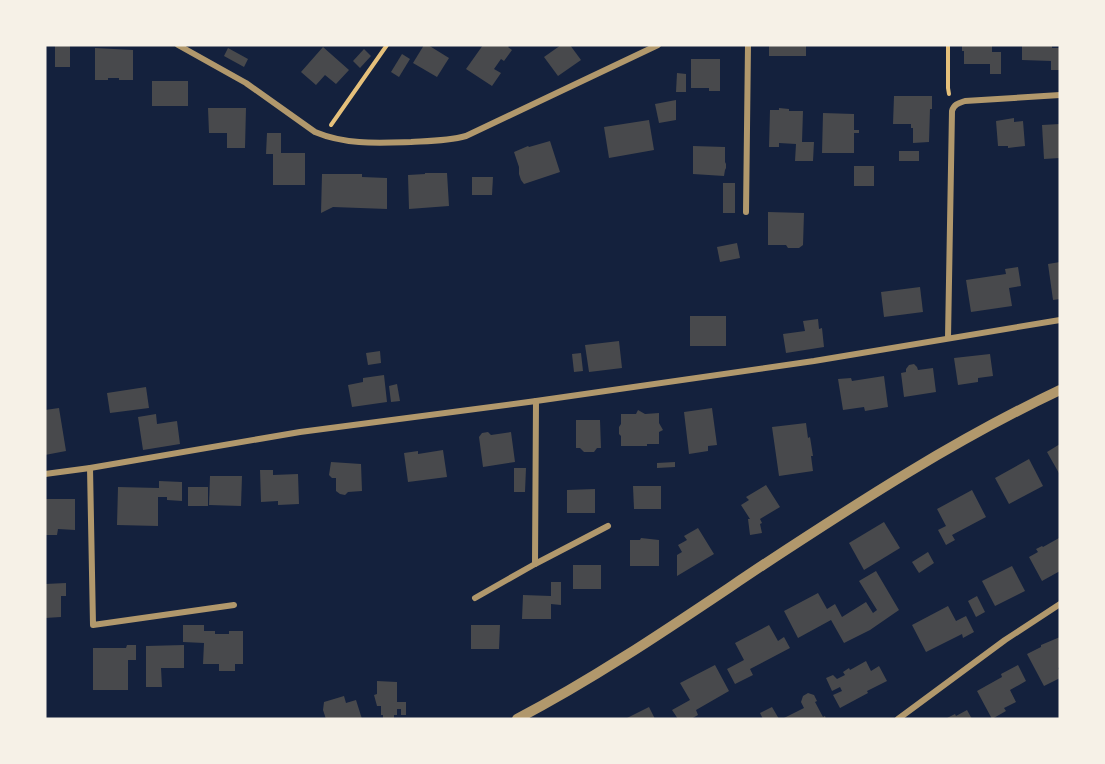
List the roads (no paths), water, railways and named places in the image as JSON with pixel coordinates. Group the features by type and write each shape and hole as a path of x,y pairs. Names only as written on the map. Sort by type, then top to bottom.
{"street":[{"path":"177,45 246,83 309,129 323,136 361,143 457,139 658,45"},
{"path":"746,212 748,45"},
{"path":"948,338 952,111 956,105 965,102 1060,95"},
{"path":"45,474 300,432 802,363 1060,320"},
{"path":"517,719 629,654 842,514 957,444 1060,390"},
{"path":"535,564 536,401"},
{"path":"90,468 93,625 234,605"},
{"path":"475,598 608,526"},
{"path":"898,719 1005,640 1060,604"}]}
